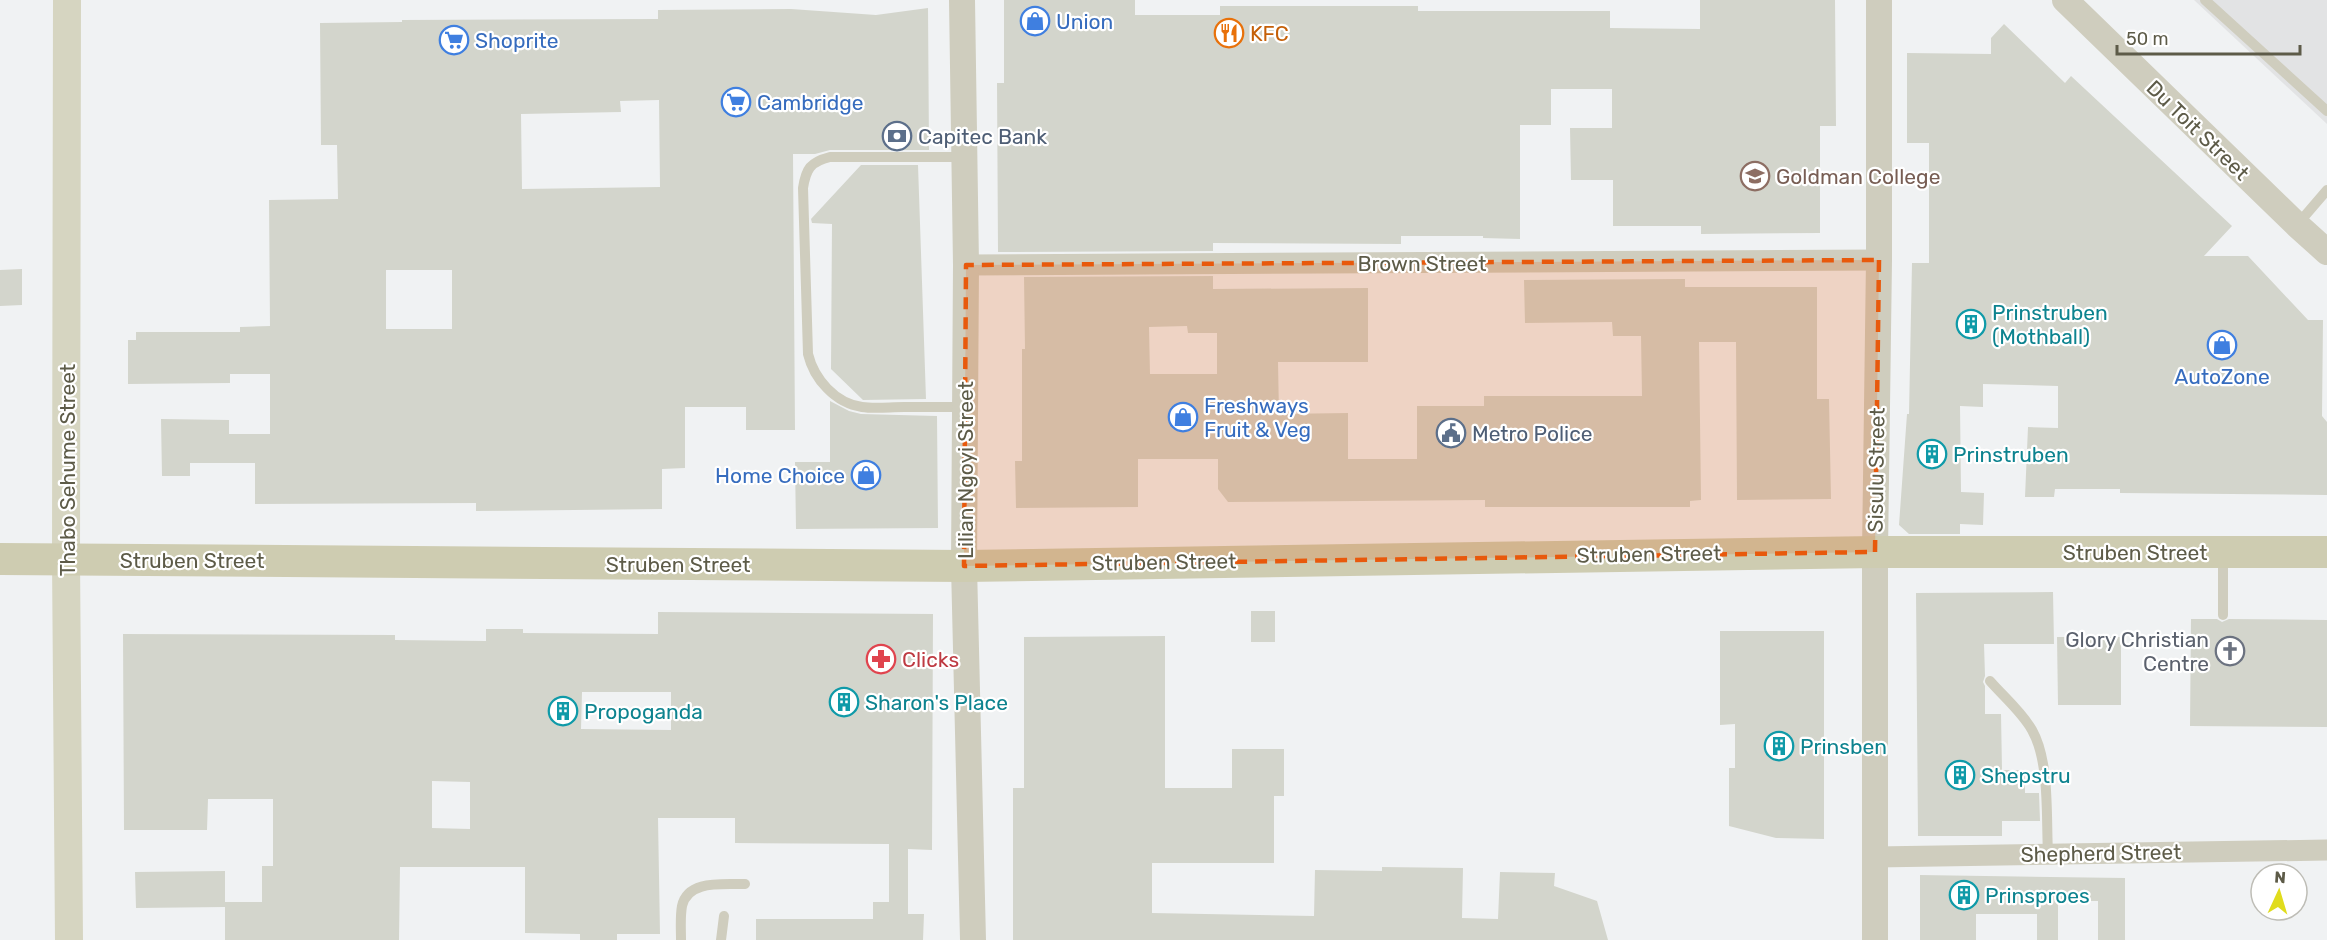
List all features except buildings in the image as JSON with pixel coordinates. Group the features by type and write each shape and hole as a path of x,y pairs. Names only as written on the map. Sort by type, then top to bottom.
{"main road":[{"name":"Thabo Sehume Street","path":"67,0 66,559 69,940"},
{"name":"Struben Street","path":"0,560 964,566 1875,552 2327,552"}],"street":[{"name":"Lilian Ngoyi Street","path":"962,0 966,265 964,566 973,940"},
{"name":"Sisulu Street","path":"1875,940 1879,0"},
{"name":"Du Toit Street","path":"2065,2 2327,252"},
{"name":"Brown Street","path":"966,265 1879,260"},
{"name":"Shepherd Street","path":"1875,857 2327,850"}],"lane":[{"path":"2205,0 2327,111"},
{"path":"964,157 830,157 817,160 809,168 803,188 808,354 811,366 818,376 827,388 842,400 862,407 965,407"},
{"path":"2297,225 2327,190"},
{"path":"2223,552 2223,615"},
{"path":"1990,681 2031,728 2038,742 2044,779 2048,853"},
{"path":"681,940 682,905 686,896 702,886 745,884"},
{"path":"721,940 724,916"},
{"path":"69,940 78,940"}],"highlighted area":[{"path":"1879,260 1875,552 964,566 966,265"}],"shaded area":[{"path":"2194,0 2327,0 2327,124"}],"place":[{"name":"Union","path":"1035,21"},
{"name":"KFC","path":"1229,33"},
{"name":"Shoprite","path":"454,40"},
{"name":"Cambridge","path":"736,102"},
{"name":"Capitec Bank","path":"897,136"},
{"name":"Goldman College","path":"1755,176"},
{"name":"Prinstruben (Mothball)","path":"1971,324"},
{"name":"AutoZone","path":"2222,345"},
{"name":"Freshways Fruit & Veg","path":"1183,417"},
{"name":"Metro Police","path":"1451,433"},
{"name":"Prinstruben","path":"1932,454"},
{"name":"Home Choice","path":"866,475"},
{"name":"Glory Christian Centre","path":"2230,651"},
{"name":"Clicks","path":"881,659"},
{"name":"Sharon's Place","path":"844,702"},
{"name":"Propoganda","path":"563,711"},
{"name":"Prinsben","path":"1779,746"},
{"name":"Shepstru","path":"1960,775"},
{"name":"Prinsproes","path":"1964,895"}]}
